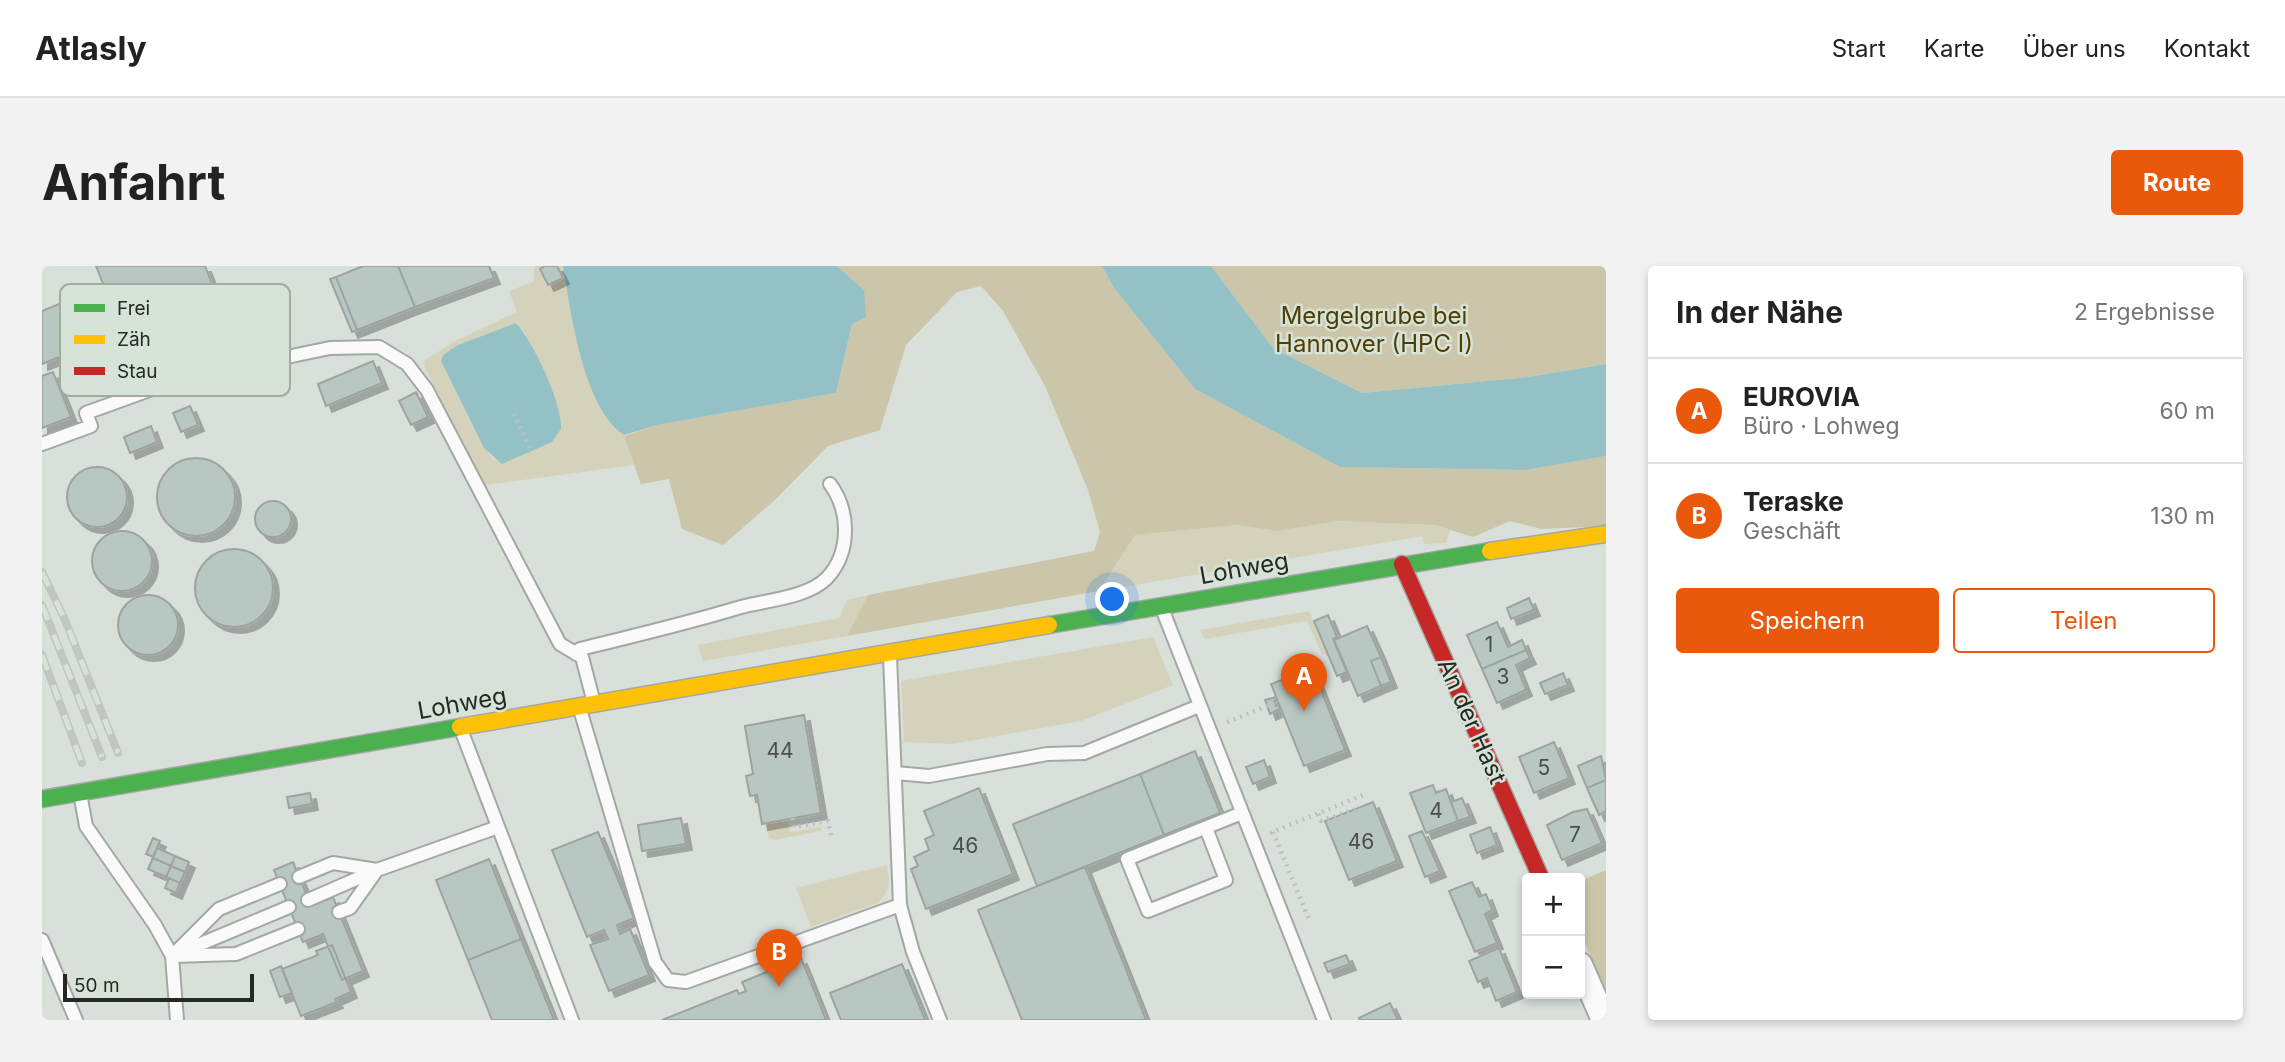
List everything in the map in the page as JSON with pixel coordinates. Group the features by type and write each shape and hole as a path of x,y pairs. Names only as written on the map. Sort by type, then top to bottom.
{"street":[{"name":"Lohweg","path":"42,799 1402,564 1606,534"},
{"name":"An der Hast","path":"1402,564 1539,873"},
{"path":"1585,976 1604,1020"}],"lane":[{"path":"290,356 330,348 379,347 407,364 427,390 559,644 582,657 586,704 655,962 668,980 686,982 900,905"},
{"path":"42,444 91,426 86,413 133,396"},
{"path":"576,654 580,649 677,627 806,591 827,578 840,555 847,534 840,497 830,484"},
{"path":"1161,606 1324,1020"},
{"path":"890,652 900,905 913,952 940,1020"},
{"path":"895,773 929,776 1046,754 1084,753 1199,706"},
{"path":"460,726 572,1020"},
{"path":"80,792 86,826 155,925 172,956 177,1020"},
{"path":"1206,828 1226,880 1148,911 1128,859 1242,813"},
{"path":"308,900 376,870 498,827"},
{"path":"299,877 333,863 376,870"},
{"path":"339,912 350,908 376,870"},
{"path":"172,956 219,909 280,884"},
{"path":"172,956 289,907"},
{"path":"172,956 236,954 298,929"},
{"path":"42,940 76,1020"}],"path":[{"path":"514,414 532,452"},
{"path":"1209,730 1275,703"},
{"path":"1252,840 1366,794"},
{"path":"1318,814 1321,821 1355,809"},
{"path":"793,818 794,827 828,821 832,840"},
{"path":"1273,832 1310,922"}],"shaded area":[{"path":"535,266 563,266 589,383 615,429 624,435 634,465 485,485 424,366 425,360 457,340 517,312 509,291 533,282","holes":["516,323 525,333 558,407 493,459 484,447 441,361 443,355 458,345"]},
{"path":"1337,521 1435,525 1450,530 1446,543 1424,544 1423,536 1099,591 1135,535 1236,525 1277,531"},
{"path":"868,595 847,636 703,661 698,645 839,618 847,600"},
{"path":"1309,611 1328,656 1322,654 1307,621 1205,639 1200,630"},
{"path":"1153,637 1173,685 1081,721 952,744 904,742 901,681"},
{"path":"788,821 790,832 821,827 821,831 775,840 769,838 766,824"},
{"path":"887,865 888,886 885,895 877,903 811,927 796,888"}],"green space":[{"path":"837,266 1102,266 1114,288 1195,389 1340,467 1525,470 1606,456 1606,526 1541,529 1510,521 1473,537 1435,525 1337,521 1277,531 1236,525 1135,535 1099,591 847,636 868,595 1094,551 1100,532 1088,490 1045,386 1003,311 981,286 957,292 906,345 880,430 828,446 777,498 723,545 682,529 669,479 641,484 624,436 657,425 836,393 852,324 864,290"},
{"name":"Mergelgrube bei Hannover (HPC I)","path":"1211,266 1606,266 1606,364 1528,377 1362,393 1273,348"},
{"path":"1606,870 1606,992 1585,943 1585,879"}],"water":[{"path":"563,266 837,266 864,290 866,317 852,324 836,393 657,425 624,435 610,422 598,404 589,382 575,333"},
{"path":"1102,266 1211,266 1273,348 1362,393 1528,377 1606,364 1606,456 1525,470 1340,467 1195,389 1114,288"},
{"path":"516,323 546,374 557,405 561,429 552,442 502,464 484,448 441,361 443,355 458,345"}],"building":[{"path":"96,266 205,266 212,284 103,284"},
{"path":"363,266 398,266 415,307 357,330 336,277"},
{"path":"398,266 489,266 494,278 415,307"},
{"path":"557,266 563,278 548,285 540,269"},
{"path":"336,277 357,330 352,332 330,279"},
{"path":"60,304 60,357 42,364 42,311"},
{"path":"373,361 382,383 326,406 318,384"},
{"path":"53,372 60,396 63,396 71,417 42,428 42,376"},
{"path":"416,392 428,417 411,425 399,401"},
{"path":"190,406 198,425 181,432 173,413"},
{"path":"151,426 157,442 130,453 124,437"},
{"path":"196,458 211,461 224,469 232,482 235,497 232,512 224,525 211,533 196,536 181,533 168,525 160,512 157,497 160,482 168,469 181,461"},
{"path":"91,467 103,467 119,475 125,485 125,509 119,519 103,527 91,527 75,519 67,503 67,491 75,475"},
{"path":"273,501 285,507 291,519 285,531 273,537 261,531 255,519 261,507"},
{"path":"116,531 128,531 144,539 150,549 150,573 144,583 128,591 116,591 100,583 92,567 92,555 100,539"},
{"path":"234,549 249,552 262,560 270,573 273,588 270,603 262,616 249,624 234,627 219,624 206,616 198,603 195,588 198,573 206,560 219,552"},
{"path":"142,595 154,595 173,608 178,625 176,637 165,650 154,655 142,655 123,642 118,631 118,619 131,600"},
{"path":"1529,598 1534,610 1511,619 1507,608"},
{"path":"1328,615 1337,637 1333,639 1347,672 1337,676 1314,621"},
{"path":"1497,622 1508,647 1522,640 1526,650 1482,669 1467,635"},
{"path":"1367,626 1381,657 1371,661 1381,686 1358,696 1334,640"},
{"path":"1526,650 1530,658 1516,665 1526,690 1497,703 1482,669"},
{"path":"1381,657 1391,682 1381,686 1371,661"},
{"path":"1312,668 1345,750 1304,766 1279,704 1276,706 1274,701 1277,699 1271,684"},
{"path":"1563,673 1568,685 1545,694 1540,683"},
{"path":"1276,697 1280,709 1270,714 1265,700"},
{"path":"804,715 821,813 762,824 757,795 750,796 746,776 753,774 745,726"},
{"path":"1554,742 1569,778 1534,793 1519,757"},
{"path":"1195,751 1220,813 1164,835 1140,774"},
{"path":"1601,756 1606,780 1587,788 1578,766"},
{"path":"1264,760 1270,777 1253,784 1246,767"},
{"path":"1140,774 1164,835 1037,886 1013,824"},
{"path":"1606,780 1606,811 1599,815 1587,788"},
{"path":"1433,785 1436,793 1446,789 1458,821 1426,833 1410,793"},
{"path":"979,788 1013,874 926,909 911,869 918,866 914,857 929,850 925,839 934,835 924,811"},
{"path":"310,793 312,804 289,808 287,797"},
{"path":"1462,798 1470,817 1458,821 1451,802"},
{"path":"1373,802 1397,861 1349,880 1325,821"},
{"path":"1587,809 1602,843 1562,860 1547,825 1573,812"},
{"path":"681,818 686,844 642,851 638,825"},
{"path":"1490,827 1497,845 1477,853 1470,835"},
{"path":"1422,831 1440,871 1425,877 1409,836"},
{"path":"598,832 634,918 617,925 620,934 630,929 649,975 609,991 590,945 608,939 604,930 587,937 552,850"},
{"path":"153,838 160,841 153,857 146,854"},
{"path":"157,848 175,856 171,866 153,858"},
{"path":"175,856 189,862 185,872 171,866"},
{"path":"153,858 171,866 166,877 148,869"},
{"path":"489,859 521,939 468,960 436,880"},
{"path":"293,862 311,906 333,897 363,971 342,980 323,934 303,942 274,870"},
{"path":"171,866 185,872 180,883 166,877"},
{"path":"1085,867 1146,1020 1022,1020 978,910"},
{"path":"169,878 180,883 176,893 165,888"},
{"path":"1472,882 1479,897 1486,894 1492,910 1485,914 1497,943 1475,952 1449,891"},
{"path":"521,939 554,1020 492,1020 468,960"},
{"path":"332,945 351,992 335,999 337,1002 301,1016 282,969 318,955 316,951"},
{"path":"1499,948 1517,992 1496,1001 1487,978 1478,982 1469,961"},
{"path":"1346,955 1350,964 1328,972 1324,963"},
{"path":"801,958 826,1020 662,1020 737,990 739,994 746,991 742,982"},
{"path":"902,964 925,1020 841,1020 830,993"},
{"path":"281,966 292,993 280,997 270,971"},
{"path":"1390,1003 1398,1020 1360,1020 1359,1018"}],"railway":[{"path":"42,572 65,620 118,753"},
{"path":"42,605 102,757"},
{"path":"42,655 82,763"}],"traffic: fast":[{"path":"1049,625 1490,551"},
{"path":"42,799 460,727"}],"traffic: slow":[{"path":"1490,551 1606,534"},
{"path":"460,727 1049,625"}],"traffic: jam":[{"path":"1402,564 1539,873"}],"place":[{"name":"EUROVIA","path":"1304,711"},
{"name":"Teraske","path":"779,987"}]}
